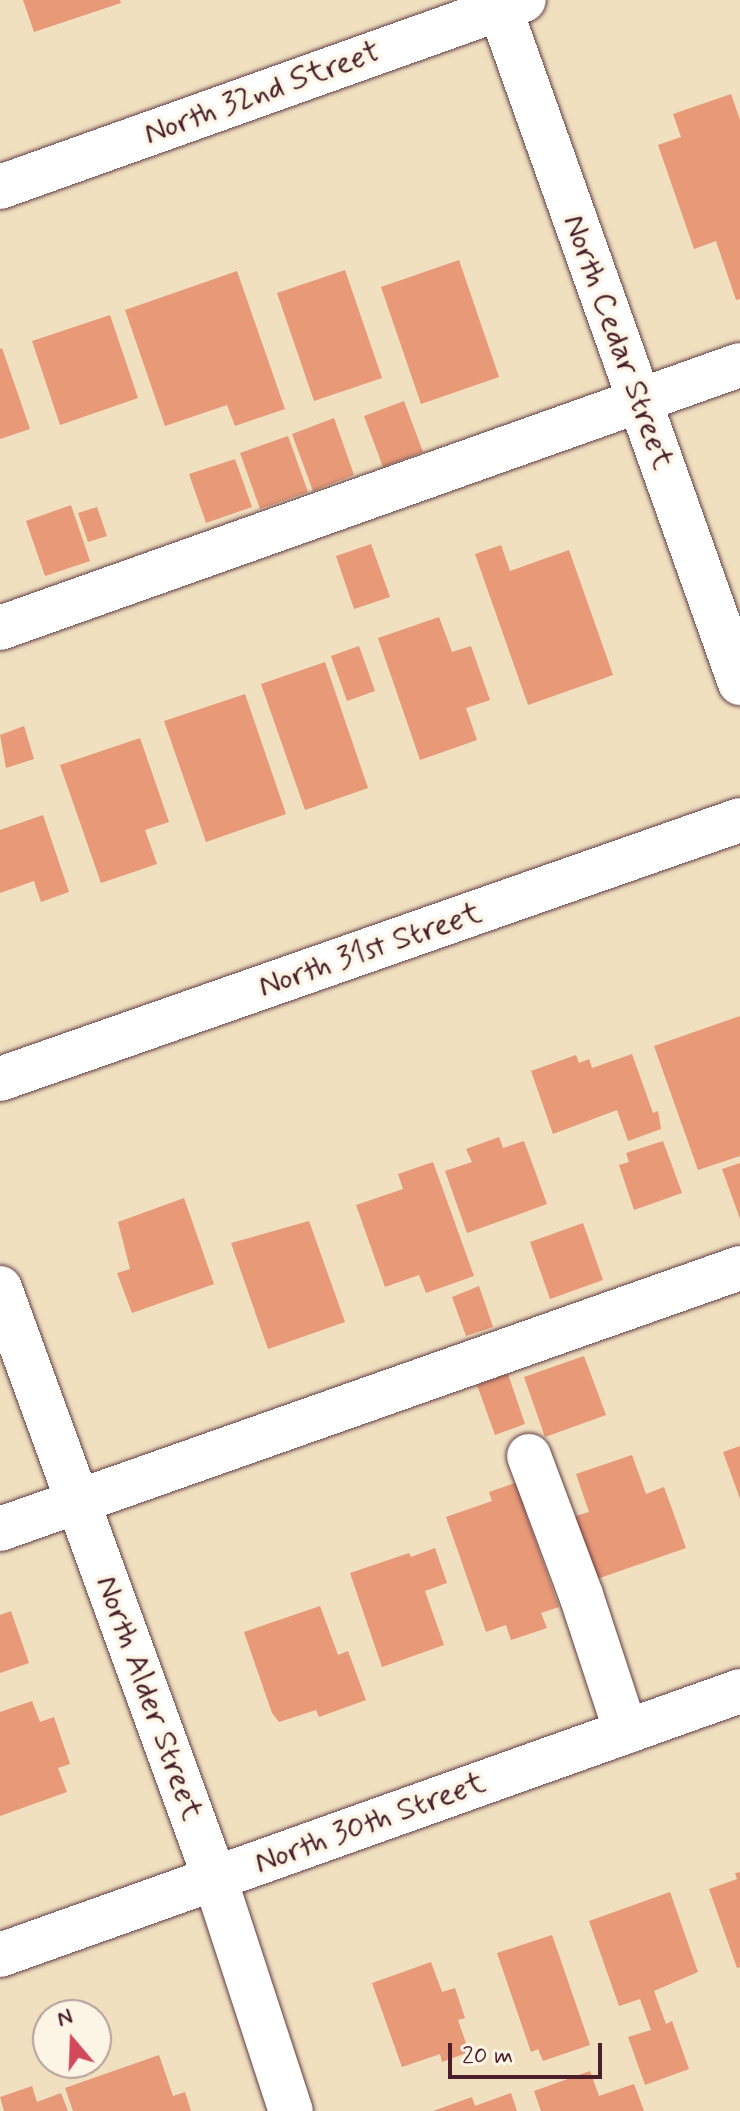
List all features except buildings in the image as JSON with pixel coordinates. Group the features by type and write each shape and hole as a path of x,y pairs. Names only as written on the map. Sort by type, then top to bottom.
{"street":[{"name":"North 32nd Street","path":"0,187 507,3"},
{"name":"North Cedar Street","path":"507,3 639,401 740,683"},
{"path":"0,628 740,365"},
{"name":"North 31st Street","path":"0,1079 740,820"},
{"path":"0,1529 740,1268"},
{"name":"North Alder Street","path":"0,1288 215,1879 291,2111"},
{"path":"529,1456 581,1595 626,1732"},
{"name":"North 30th Street","path":"0,1955 740,1691"}]}
